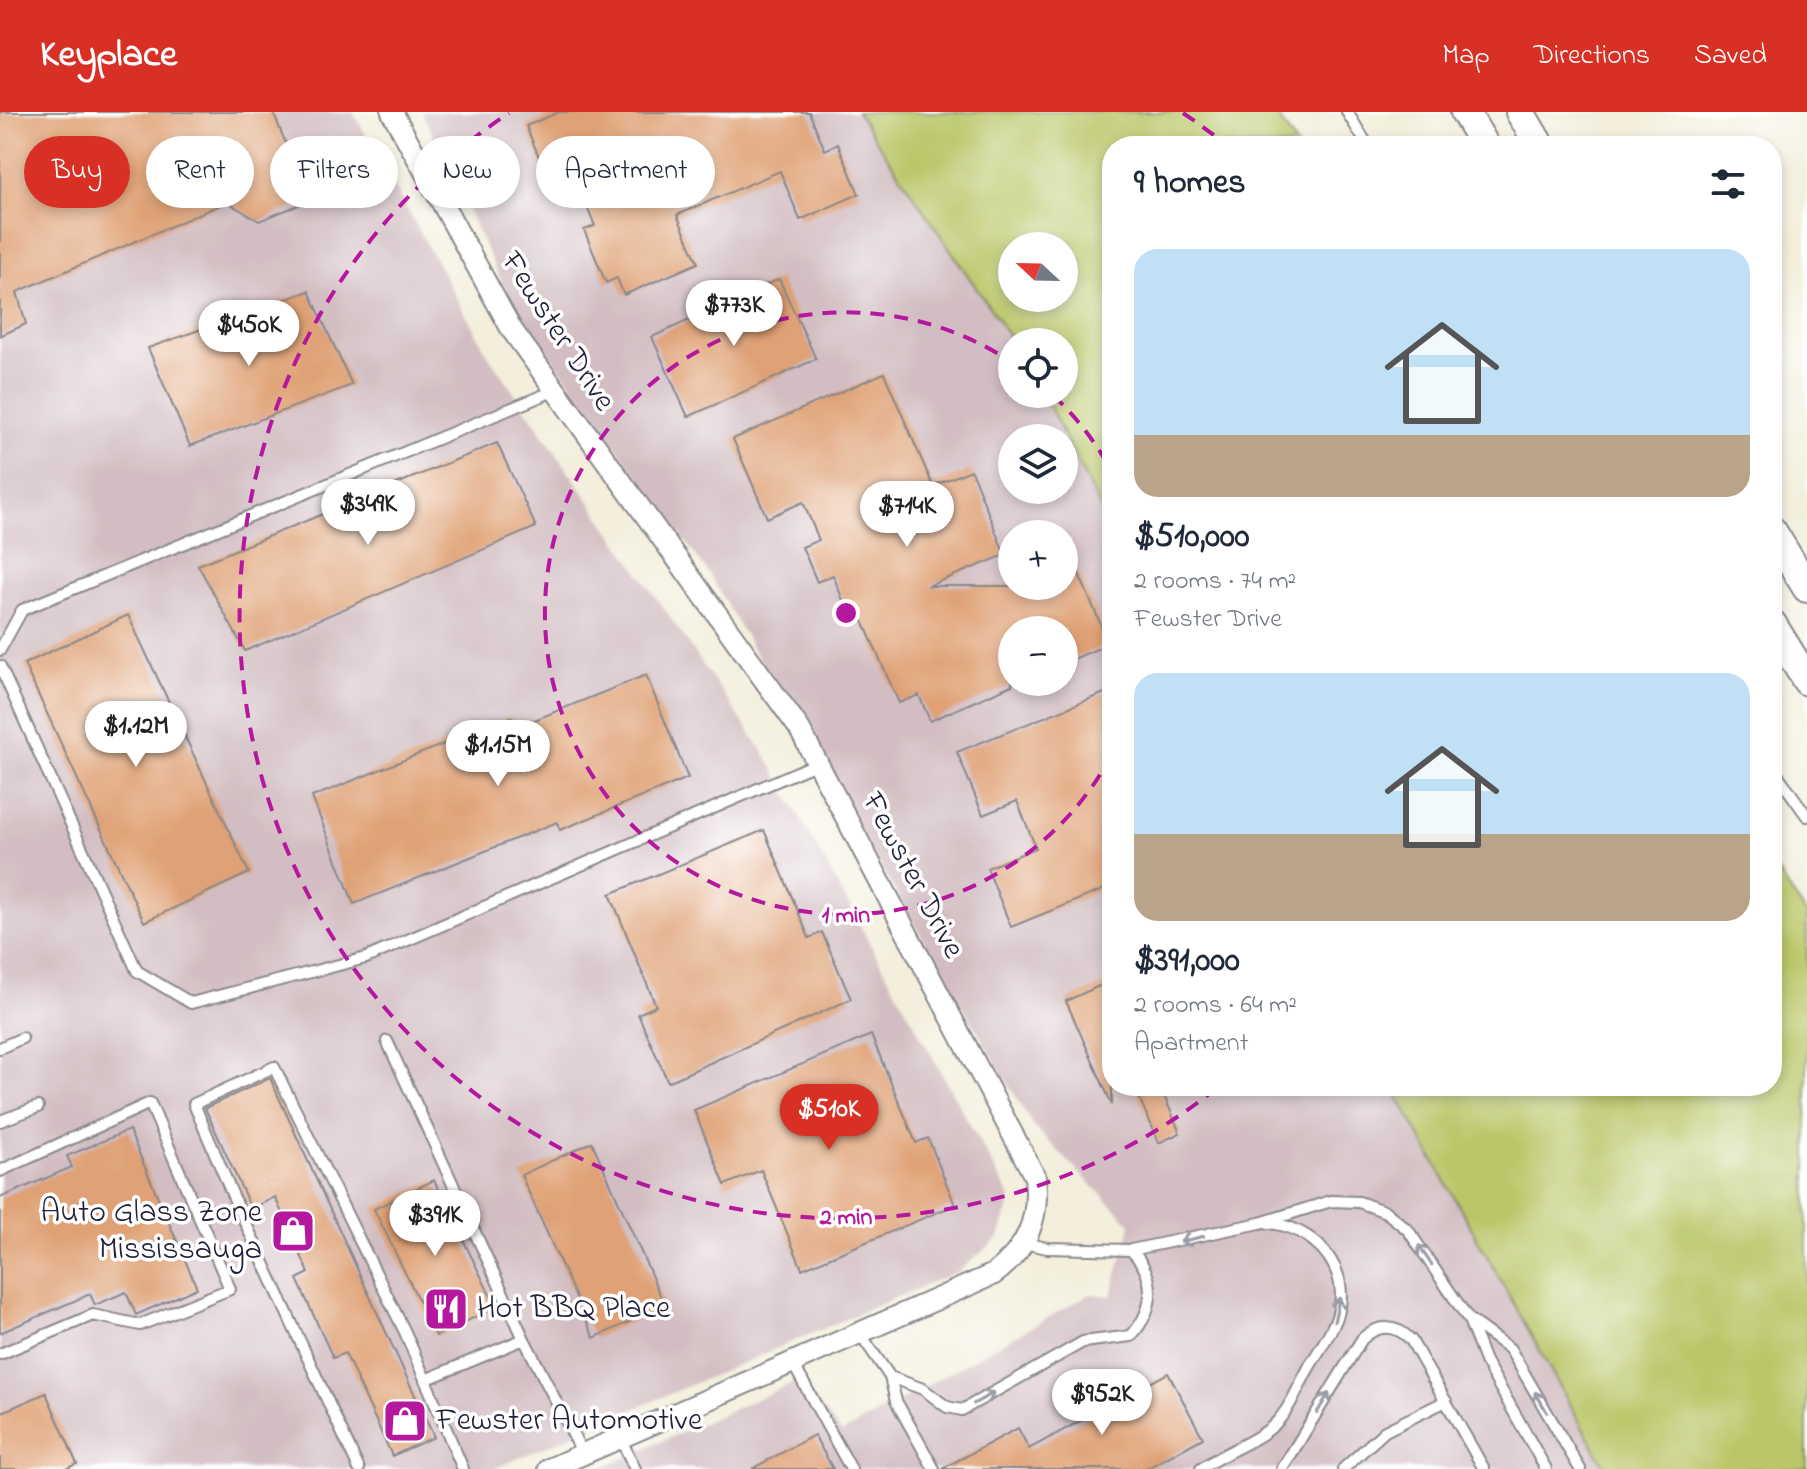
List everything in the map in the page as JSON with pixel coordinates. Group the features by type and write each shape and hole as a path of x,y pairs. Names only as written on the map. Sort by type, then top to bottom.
{"main road":[{"path":"1465,112 1479,136"},
{"path":"1520,112 1534,136"},
{"path":"1782,547 1807,588"},
{"path":"1782,640 1807,681"}],"street":[{"name":"Fewster Drive","path":"392,112 512,330 799,728 1035,1177 1038,1203 1024,1243 1018,1256 994,1274 549,1469"}],"lane":[{"path":"1347,112 1362,136"},
{"path":"0,650 22,610 556,390"},
{"path":"0,666 137,971 191,1003 366,958 818,763"},
{"path":"1782,781 1807,816"},
{"path":"0,1048 22,1038"},
{"path":"387,1041 524,1339 583,1454"},
{"path":"359,1469 194,1104 274,1067 425,1380 463,1469"},
{"path":"0,1171 150,1103 230,1289 140,1325 93,1315 0,1354"},
{"path":"0,1121 38,1107"},
{"path":"1024,1243 1047,1248 1131,1250 1260,1223 1331,1201 1359,1202 1386,1212 1408,1230 1469,1320 1485,1361 1546,1469"},
{"path":"1201,1469 1274,1425 1337,1316 1338,1281 1323,1249 1306,1233 1284,1224 1260,1223"},
{"path":"890,1377 923,1389 947,1407 962,1410 1083,1342 1131,1336 1149,1308 1152,1292 1149,1276 1131,1250"},
{"path":"1469,1320 1510,1349 1580,1469"},
{"path":"1282,1469 1362,1339 1377,1328 1396,1329 1411,1340 1484,1469"},
{"path":"859,1332 890,1377 896,1401 934,1469"},
{"path":"425,1380 524,1339"},
{"path":"792,1361 851,1469"},
{"path":"1343,1469 1385,1431 1446,1401"},
{"path":"620,1437 635,1469"}],"shaded area":[{"path":"0,112 353,112 366,136 270,136 270,208 398,208 398,193 490,358 765,754 1011,1199 999,1238 959,1271 493,1469 0,1469"},
{"path":"422,112 857,112 1004,328 998,328 998,408 1050,408 1058,424 998,424 998,504 1078,504 1078,463 1102,511 1102,1096 1398,1096 1606,1469 599,1469 799,1380 842,1433 1090,1294 1111,1296 1131,1224 1033,1126 709,574 511,302 467,208 520,208 520,136 433,136"}],"green space":[{"path":"857,112 1275,112 1291,136 1102,136 1102,511 1078,463 1078,424 1058,424 1050,408 1078,408 1078,328 1004,328"},
{"path":"1782,878 1807,915 1807,1469 1606,1469 1398,1096 1782,1096"}],"building":[{"path":"0,112 273,112 283,136 270,136 270,208 292,208 259,221 237,208 254,208 254,136 146,136 146,208 213,208 17,292 26,324 0,336"},
{"path":"559,112 809,112 825,150 838,144 859,194 800,220 780,171 715,199 715,136 536,136 536,150 526,126"},
{"path":"587,208 693,208 677,215 698,263 624,295 617,278 606,283 584,230 595,226"},
{"path":"779,279 816,359 688,417 652,337"},
{"path":"309,291 352,385 190,446 148,348"},
{"path":"884,373 933,486 971,470 998,538 998,558 928,586 998,586 998,600 1078,600 1078,572 1102,628 1102,647 1078,657 1078,616 998,616 998,691 930,721 919,695 899,703 860,614 850,618 833,575 817,582 802,547 819,540 803,502 767,518 733,439"},
{"path":"497,443 536,527 245,651 198,565"},
{"path":"128,615 249,873 144,922 24,664"},
{"path":"646,675 688,778 560,830 557,822 354,904 312,797 511,717 515,728"},
{"path":"1102,694 1102,890 1011,927 987,868 1036,848 1017,801 983,815 957,752"},
{"path":"764,830 809,938 822,932 851,999 668,1082 638,1014 656,1006 610,894"},
{"path":"1102,985 1102,1082 1066,1001"},
{"path":"871,1035 916,1143 928,1138 955,1205 802,1269 761,1170 725,1185 694,1110"},
{"path":"270,1078 434,1437 392,1456 345,1353 333,1358 297,1279 309,1273 275,1197 251,1209 205,1108"},
{"path":"1138,1096 1164,1096 1180,1133 1159,1143"},
{"path":"129,1130 197,1288 136,1315 126,1292 95,1305 90,1294 0,1333 0,1198 72,1167 67,1156"},
{"path":"592,1142 665,1306 594,1338 521,1175"},
{"path":"434,1180 496,1307 436,1336 374,1209"},
{"path":"1168,1373 1203,1438 1146,1469 942,1469 1018,1428 1029,1449"},
{"path":"46,1393 77,1464 65,1469 0,1469 0,1413"},
{"path":"814,1435 833,1469 752,1469"}],"place":[{"name":"Auto Glass Zone Mississauga","path":"293,1231"},
{"name":"Hot BBQ Place","path":"446,1309"},
{"name":"Fewster Automotive","path":"405,1421"}]}
